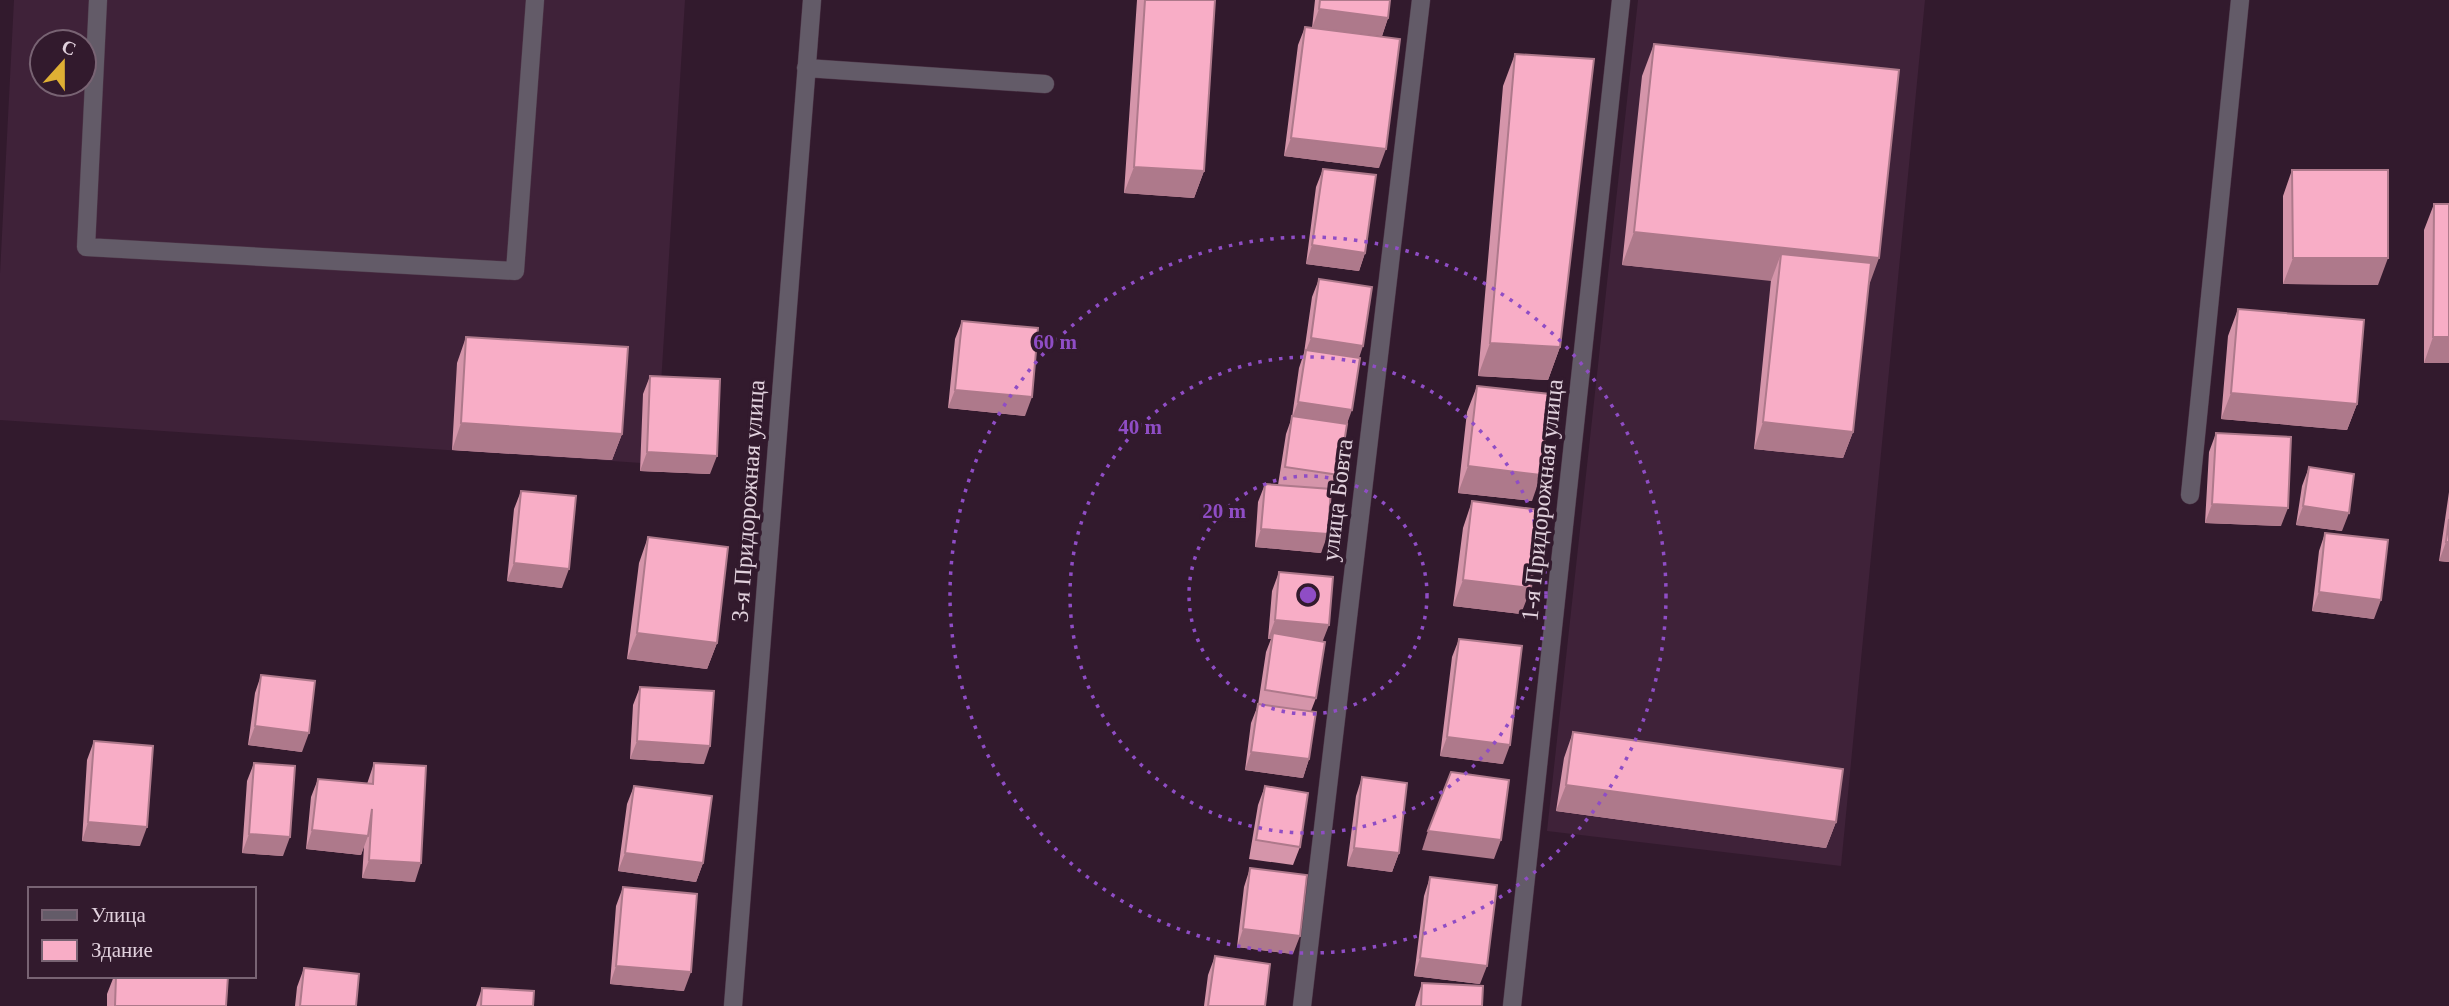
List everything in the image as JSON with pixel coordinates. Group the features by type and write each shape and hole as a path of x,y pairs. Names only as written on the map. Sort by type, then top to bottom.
{"lane":[{"path":"98,0 86,247 515,271 535,0"},
{"name":"3-я Придорожная улица","path":"733,1006 812,0"},
{"name":"улица Бовта","path":"1302,1006 1421,0"},
{"name":"1-я Придорожная улица","path":"1512,1006 1621,0"},
{"path":"2190,495 2240,0"},
{"path":"806,68 1045,84"}],"shaded area":[{"path":"14,0 685,0 656,464 0,420 0,274"},
{"path":"1638,0 1925,0 1841,866 1547,831"}],"building":[{"path":"1145,0 1215,0 1204,171 1134,167"},
{"path":"1320,0 1390,0 1388,18 1319,9"},
{"path":"1305,27 1400,39 1386,149 1291,138"},
{"path":"1654,44 1899,70 1879,258 1634,232"},
{"path":"1515,54 1594,59 1560,347 1490,343"},
{"path":"1323,169 1376,175 1365,253 1312,245"},
{"path":"2292,170 2388,170 2388,258 2293,258"},
{"path":"2434,204 2449,204 2449,337 2433,337"},
{"path":"1781,254 1871,263 1853,432 1763,422"},
{"path":"1319,279 1372,287 1363,346 1311,338"},
{"path":"2238,309 2364,320 2357,404 2231,393"},
{"path":"962,321 1038,328 1032,397 955,390"},
{"path":"466,337 628,347 622,434 461,423"},
{"path":"1306,350 1360,358 1352,410 1298,402"},
{"path":"650,376 720,379 717,456 647,452"},
{"path":"1477,386 1550,394 1541,475 1468,466"},
{"path":"1292,416 1347,424 1339,475 1285,467"},
{"path":"2216,433 2291,437 2288,508 2212,504"},
{"path":"2309,467 2354,474 2349,513 2303,506"},
{"path":"1265,484 1331,489 1328,534 1261,529"},
{"path":"521,491 576,496 569,569 514,563"},
{"path":"1472,501 1540,510 1531,588 1463,580"},
{"path":"2449,519 2449,542 2446,542"},
{"path":"2325,533 2388,540 2381,600 2319,592"},
{"path":"648,537 728,547 717,643 637,633"},
{"path":"1279,572 1333,577 1329,625 1275,620"},
{"path":"1273,633 1325,642 1316,698 1265,690"},
{"path":"1459,639 1522,646 1510,745 1447,737"},
{"path":"261,675 315,681 309,733 255,726"},
{"path":"640,687 714,691 710,746 637,741"},
{"path":"1258,704 1316,712 1309,759 1251,752"},
{"path":"1573,732 1843,769 1836,822 1566,785"},
{"path":"94,741 153,746 147,827 88,822"},
{"path":"254,763 295,766 290,837 249,834"},
{"path":"374,763 426,766 421,863 369,860 372,809 368,836 312,830 318,779 373,784"},
{"path":"1451,772 1509,780 1501,840 1428,831"},
{"path":"1362,777 1407,783 1399,853 1354,848"},
{"path":"634,786 712,796 703,863 625,853"},
{"path":"1265,786 1308,793 1300,847 1256,840"},
{"path":"1250,868 1307,875 1300,936 1243,929"},
{"path":"1430,877 1497,885 1487,966 1420,958"},
{"path":"623,887 697,894 691,972 616,966"},
{"path":"1215,956 1270,964 1265,1006 1208,1006"},
{"path":"304,968 359,974 356,1006 300,1006"},
{"path":"116,978 228,978 226,1006 115,1006"},
{"path":"1422,983 1483,986 1482,1006 1421,1006"},
{"path":"482,988 534,991 533,1006 481,1006"}]}
